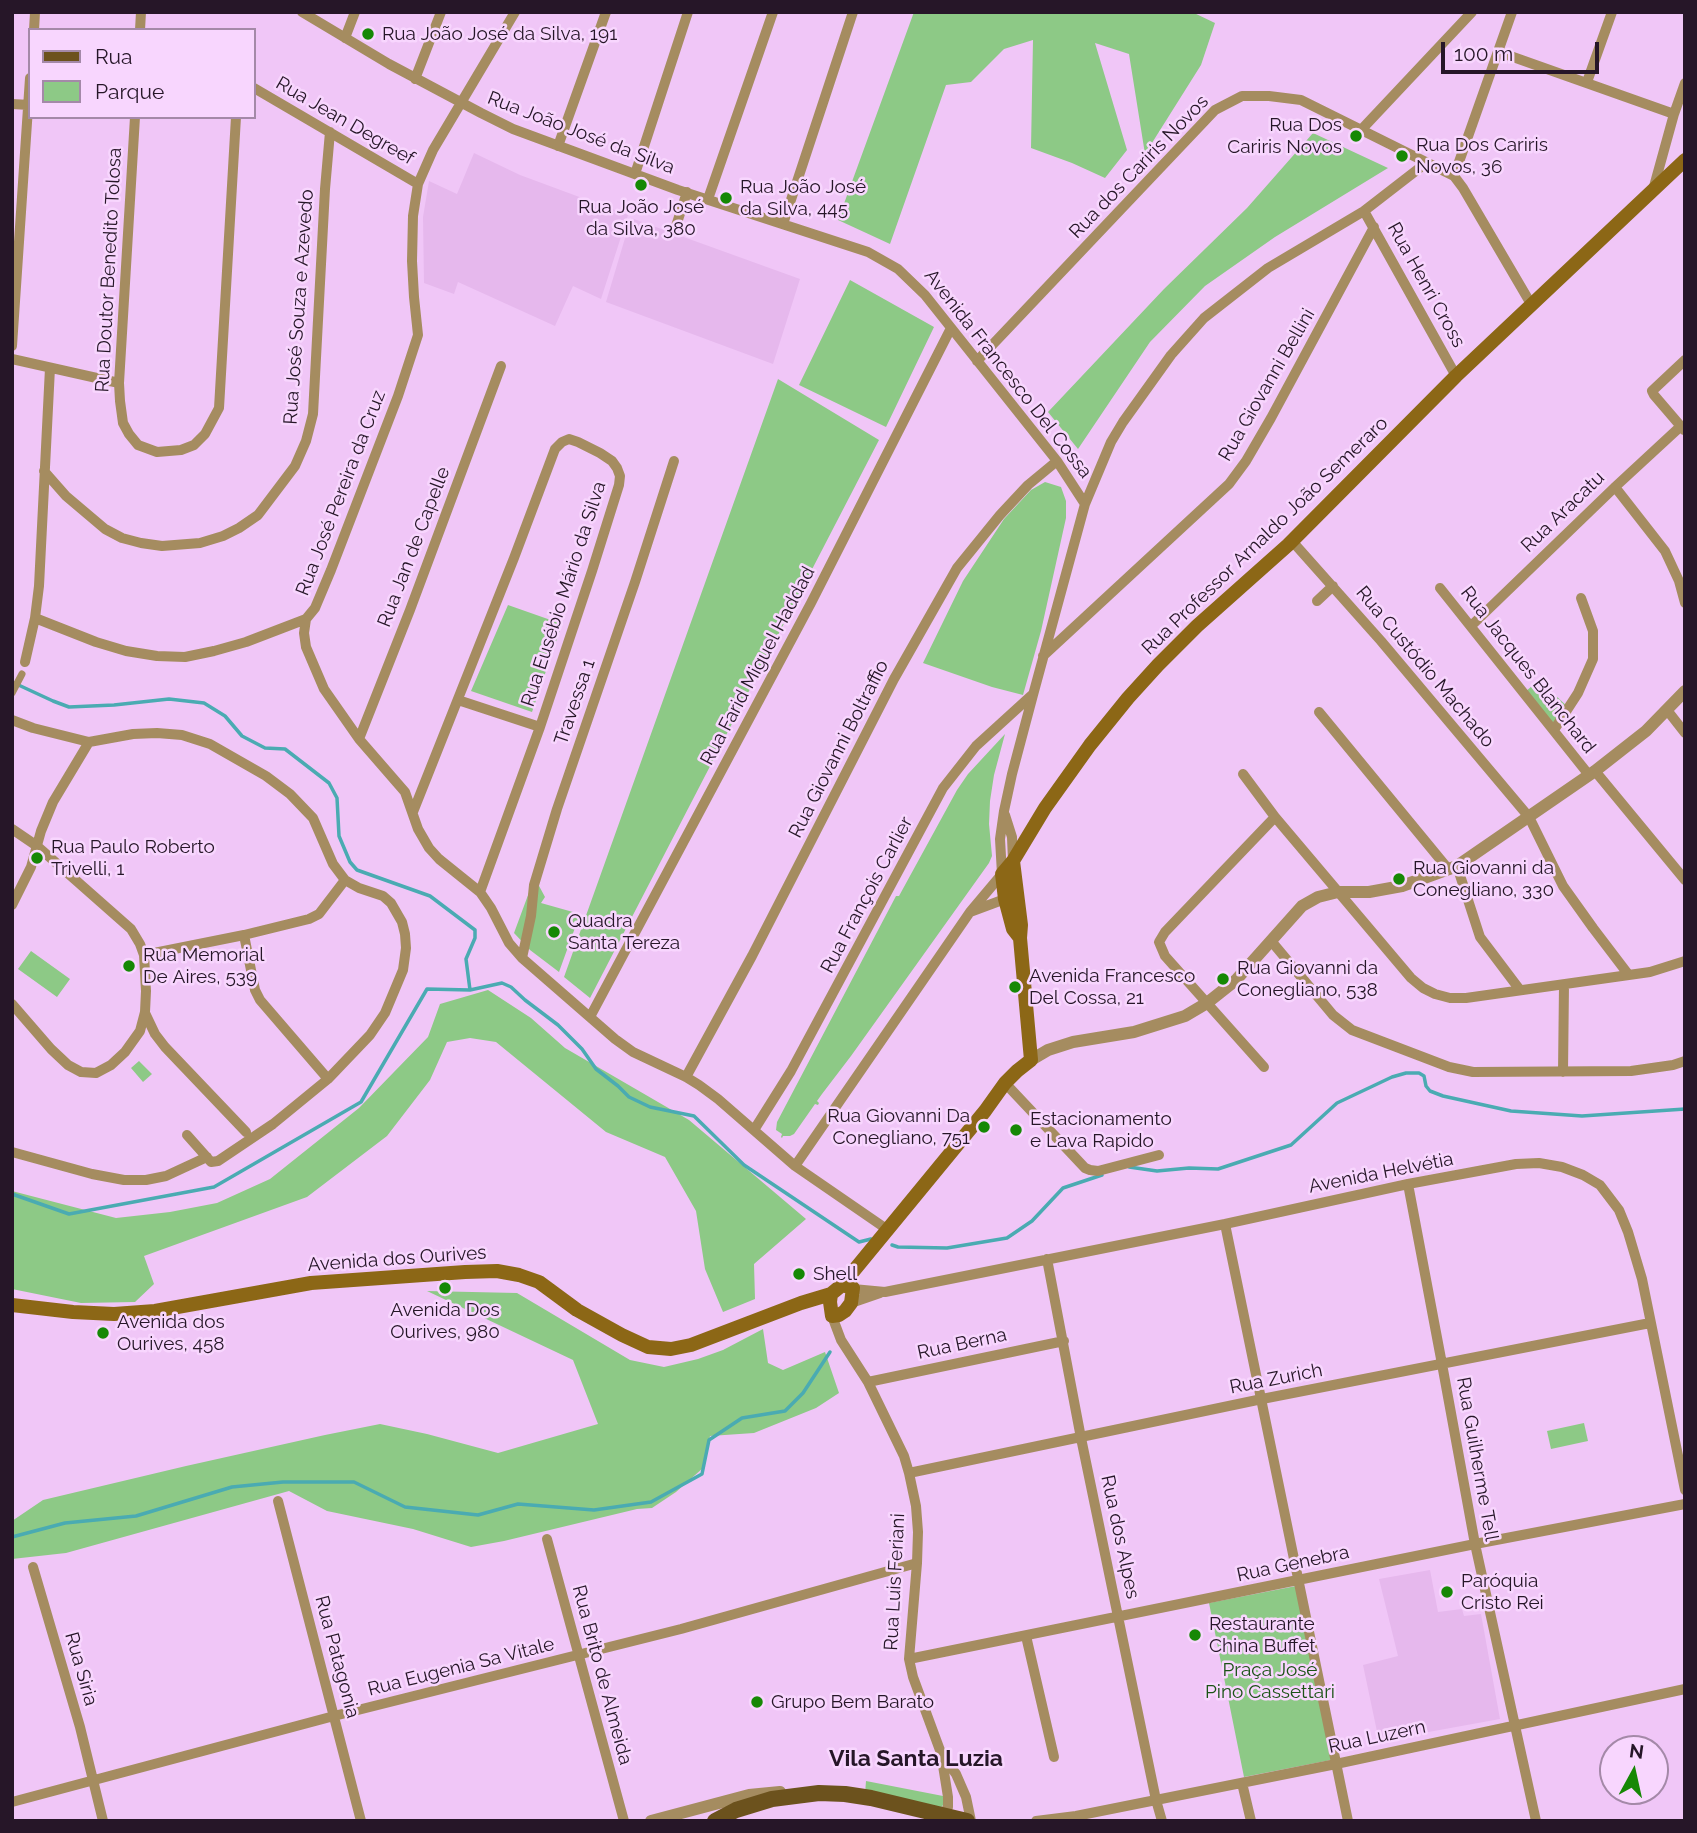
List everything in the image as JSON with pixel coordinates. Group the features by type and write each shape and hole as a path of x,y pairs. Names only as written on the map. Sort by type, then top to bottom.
{"main road":[{"name":"Rua Professor Arnaldo João Semeraro","path":"1002,874 1090,745 1158,664 1292,541 1531,304 1685,160"},
{"path":"1010,894 1013,861"},
{"path":"842,1300 863,1261 1005,1083 1031,1060 1021,925 1002,874"},
{"name":"Avenida dos Ourives","path":"12,1305 114,1314 155,1311 311,1283 497,1271 538,1282 577,1310 648,1347 671,1349 691,1345 801,1303 817,1305 842,1300"},
{"path":"715,1821 772,1799 818,1793 845,1794 937,1819"},
{"path":"739,1821 775,1808 820,1803 969,1821"}],"street":[{"name":"Rua João José da Silva","path":"302,12 415,79 513,129 783,224"},
{"path":"345,38 355,12"},
{"path":"415,79 441,12"},
{"name":"Rua José Pereira da Cruz","path":"514,12 433,150 418,184 412,261 418,335 398,396 331,570 315,608 306,619 306,647 324,689 359,739 405,792 418,830 429,848 480,892 509,943 522,958 615,1039 633,1052 686,1077 718,1099 794,1166 888,1230"},
{"path":"558,146 606,12"},
{"path":"635,174 688,12"},
{"path":"708,199 773,12"},
{"path":"783,224 853,12"},
{"path":"1362,129 1472,12"},
{"path":"1512,12 1454,176 1531,304"},
{"path":"1587,82 1612,12"},
{"path":"1499,52 1674,114"},
{"path":"1653,190 1685,83"},
{"name":"Rua Jean Degreef","path":"256,89 418,184"},
{"name":"Rua dos Cariris Novos","path":"977,360 1215,110 1242,96 1301,100 1454,176"},
{"path":"12,104 28,105 12,346"},
{"name":"Rua Doutor Benedito Tolosa","path":"135,119 119,383 123,423 129,434 138,444 157,452 194,446 205,434 219,408 236,119"},
{"name":"Rua José Souza e Azevedo","path":"44,471 66,496 105,529 122,538 141,543 162,546 200,543 231,532 258,515 295,466 306,441 313,414 330,132"},
{"path":"1002,874 1000,839 1012,774 1085,504 1111,442 1147,387 1204,318 1268,268 1364,211 1426,163"},
{"path":"676,226 687,192"},
{"name":"Rua Henri Cross","path":"1364,211 1457,376"},
{"name":"Avenida Francesco Del Cossa","path":"783,224 868,252 898,269 925,295 977,360 1057,461 1085,504"},
{"name":"Rua Giovanni Bellini","path":"1043,656 1229,484 1271,418 1374,227"},
{"name":"Rua Farid Miguel Haddad","path":"590,1017 811,603 951,328"},
{"path":"12,359 119,383"},
{"path":"1683,428 1654,395 1653,389 1685,360"},
{"name":"Rua Jan de Capelle","path":"359,739 501,366"},
{"path":"25,662 35,618 40,566 50,368"},
{"name":"Rua Aracatu","path":"1471,626 1615,487 1683,428"},
{"name":"Rua Eusébio Mário da Silva","path":"413,813 555,449 569,439 578,442 612,461 620,476 619,485 540,727 480,892"},
{"name":"Travessa 1","path":"522,958 534,885 557,809 674,461"},
{"name":"Rua Giovanni Boltraffio","path":"686,1077 752,956 894,679 957,568 1028,485 1057,461"},
{"path":"1615,487 1665,551 1679,581 1685,603"},
{"name":"Rua Custódio Machado","path":"1292,541 1381,641 1529,817 1563,886 1628,974"},
{"path":"1317,601 1333,586"},
{"name":"Rua Jacques Blanchard","path":"1440,588 1554,730 1685,880"},
{"path":"1554,730 1578,693 1593,659 1593,632 1581,598"},
{"path":"35,618 126,651 185,657 246,642 306,619"},
{"path":"12,693 22,674"},
{"path":"1031,1060 1048,1050 1073,1042 1134,1032 1185,1016 1236,980 1302,906 1318,897 1338,892 1369,892 1402,887 1453,868 1592,773 1646,731 1685,691"},
{"name":"Rua François Carlier","path":"754,1130 804,1047 943,788 976,746 1033,695"},
{"path":"458,700 540,727"},
{"path":"1667,710 1685,733"},
{"path":"1318,712 1453,868 1480,937 1520,990"},
{"path":"12,720 89,742 133,734 157,733 182,735 210,744 266,776 290,794 313,818 333,864 345,880 383,896 391,903 402,922 406,948 403,970 385,1013 370,1035 328,1079 273,1124 229,1155 212,1162 187,1135"},
{"path":"12,905 16,889 31,867 52,802 89,742"},
{"path":"1242,774 1411,978 1435,995 1466,998 1564,985 1650,972 1685,961"},
{"path":"1004,811 1012,837 1013,861"},
{"path":"1264,1067 1165,956 1159,943 1165,932 1275,817"},
{"path":"12,829 37,846 131,929 144,956 146,991 145,1012 140,1031 125,1052 111,1065 96,1073 81,1072 68,1065 12,1004"},
{"name":"Rua Professor Arnaldo João Semeraro","path":"794,1166 970,912 1002,874"},
{"path":"144,956 298,922 319,914 345,880"},
{"path":"970,912 1010,894"},
{"path":"244,935 255,990 260,1000 328,1079"},
{"path":"1272,942 1333,1015 1353,1031 1461,1070 1631,1070 1673,1065 1685,1060"},
{"path":"1563,1072 1564,985"},
{"path":"145,1012 155,1034 165,1047 246,1132"},
{"path":"1005,1083 1080,1164 1090,1170 1159,1155"},
{"path":"12,1152 124,1180 166,1176 207,1157"},
{"name":"Avenida Helvétia","path":"842,1300 1516,1164 1539,1163 1562,1167 1600,1185 1619,1210 1628,1232 1642,1279 1685,1490"},
{"name":"Rua Guilherme Tell","path":"1408,1184 1475,1545 1536,1821"},
{"path":"1226,1224 1348,1821"},
{"name":"Rua dos Alpes","path":"1047,1259 1081,1438 1162,1821"},
{"name":"Rua Luis Feriani","path":"842,1300 841,1340 868,1381 904,1456 916,1506 917,1563 909,1659 941,1753 948,1807 937,1819"},
{"name":"Rua Zurich","path":"909,1473 1262,1399 1650,1323"},
{"name":"Rua Berna","path":"868,1381 1063,1341"},
{"name":"Rua Patagonia","path":"278,1501 362,1821"},
{"name":"Rua Genebra","path":"909,1659 1685,1504"},
{"name":"Rua Brito de Almeida","path":"547,1539 624,1821"},
{"name":"Rua Eugenia Sa Vitale","path":"12,1802 334,1716 681,1629 917,1563"},
{"name":"Rua Siria","path":"33,1567 80,1727 103,1821"},
{"path":"1026,1636 1054,1757"},
{"name":"Rua Luzern","path":"1036,1821 1071,1819 1685,1689"},
{"name":"Rua Luis Feriani","path":"941,1753 956,1774 966,1797 969,1821"},
{"path":"1242,1783 1251,1821"},
{"path":"651,1821 766,1793 802,1794"}],"shaded area":[{"path":"474,153 520,175 628,215 601,299 573,286 555,326 458,282 454,294 424,283 423,217 429,181 457,194"},
{"path":"631,218 800,279 773,364 606,302"},
{"path":"1430,1570 1438,1612 1462,1609 1464,1616 1481,1614 1500,1719 1379,1741 1363,1665 1398,1656 1379,1579"}],"green space":[{"path":"914,12 1192,12 1215,23 1201,65 1145,154 1129,54 1095,43 1127,150 1105,178 1031,148 1033,40 1004,49 971,82 946,85 890,244 838,220"},
{"path":"1313,133 1388,168 1275,237 1205,286 1150,342 1078,449 1048,412 1164,289 1247,208"},
{"path":"850,280 934,327 886,427 799,385"},
{"path":"778,379 879,440 590,998 564,977"},
{"path":"1045,482 1061,487 1066,501 1066,518 1041,631 1023,695 923,663 963,581 1004,519 1031,490"},
{"path":"508,605 562,624 532,712 471,691"},
{"path":"1539,680 1569,708 1556,726 1525,692"},
{"path":"1005,734 990,801 992,856 989,863 817,1101 818,1105 815,1104 794,1134 782,1138 782,1134 776,1130 777,1122 896,896 899,896 957,790"},
{"name":"Quadra Santa Tereza","path":"538,884 545,897 541,903 580,914 559,972 530,950 514,933 531,887"},
{"path":"31,951 70,979 57,997 18,969"},
{"path":"488,990 531,1018 565,1048 689,1120 806,1219 754,1264 755,1299 723,1312 705,1269 696,1211 665,1157 606,1132 496,1042 470,1038 447,1042 430,1080 387,1136 307,1197 144,1256 154,1284 135,1302 81,1303 12,1289 12,1191 116,1218 217,1203 270,1179 359,1108 428,1037 440,1004"},
{"path":"139,1061 152,1074 143,1082 131,1068"},
{"path":"427,1291 517,1293 630,1360 664,1367 723,1350 763,1329 768,1363 783,1370 825,1352 839,1393 816,1408 754,1433 710,1436 703,1468 676,1492 652,1508 637,1509 504,1541 471,1547 413,1529 327,1511 289,1491 66,1553 12,1559 12,1521 43,1500 186,1466 380,1424 498,1453 598,1424 573,1360"},
{"path":"1584,1423 1588,1441 1551,1449 1547,1431"},
{"name":"Praça José Pino Cassettari","path":"1296,1586 1331,1760 1244,1777 1209,1603"},
{"path":"866,1781 943,1796 943,1805 938,1812 865,1794"}],"waterway":[{"path":"12,682 69,707 169,699 204,703 225,716 242,736 265,748 285,749 329,783 337,798 339,836 350,862 357,870 430,896 475,930 475,938 466,959 470,990 502,983 511,987 558,1025 582,1049 596,1069 629,1097 650,1107 694,1116 744,1165 859,1242 871,1239"},
{"path":"12,1194 69,1214 214,1187 361,1102 427,989 470,990"},
{"path":"1129,1167 1157,1171 1218,1169 1291,1145 1337,1103 1406,1073 1419,1073 1424,1076 1430,1091 1443,1096 1511,1111 1582,1116 1685,1109"},
{"path":"892,1245 947,1248 1007,1238 1032,1221 1063,1188 1102,1175"},
{"path":"12,1537 65,1523 136,1516 232,1487 283,1482 354,1482 405,1507 478,1515 518,1504 594,1510 651,1502 702,1474 709,1440 742,1418 785,1411 803,1393 830,1352"}],"place":[{"name":"Rua João José da Silva, 191","path":"368,34"},
{"name":"Rua Dos Cariris Novos","path":"1356,136"},
{"name":"Rua Dos Cariris Novos, 36","path":"1402,156"},
{"name":"Rua João José da Silva, 380","path":"641,185"},
{"name":"Rua João José da Silva, 445","path":"726,198"},
{"name":"Rua Paulo Roberto Trivelli, 1","path":"37,858"},
{"name":"Rua Giovanni da Conegliano, 330","path":"1399,879"},
{"name":"Quadra Santa Tereza","path":"554,932"},
{"name":"Rua Memorial De Aires, 539","path":"129,966"},
{"name":"Rua Giovanni da Conegliano, 538","path":"1223,979"},
{"name":"Avenida Francesco Del Cossa, 21","path":"1015,987"},
{"name":"Rua Giovanni Da Conegliano, 751","path":"984,1127"},
{"name":"Estacionamento e Lava Rapido","path":"1016,1130"},
{"name":"Shell","path":"799,1274"},
{"name":"Avenida Dos Ourives, 980","path":"445,1288"},
{"name":"Avenida dos Ourives, 458","path":"103,1333"},
{"name":"Paróquia Cristo Rei","path":"1447,1592"},
{"name":"Restaurante China Buffet","path":"1195,1635"},
{"name":"Grupo Bem Barato","path":"757,1702"}],"district":[{"name":"Vila Santa Luzia","path":"916,1759"}]}
